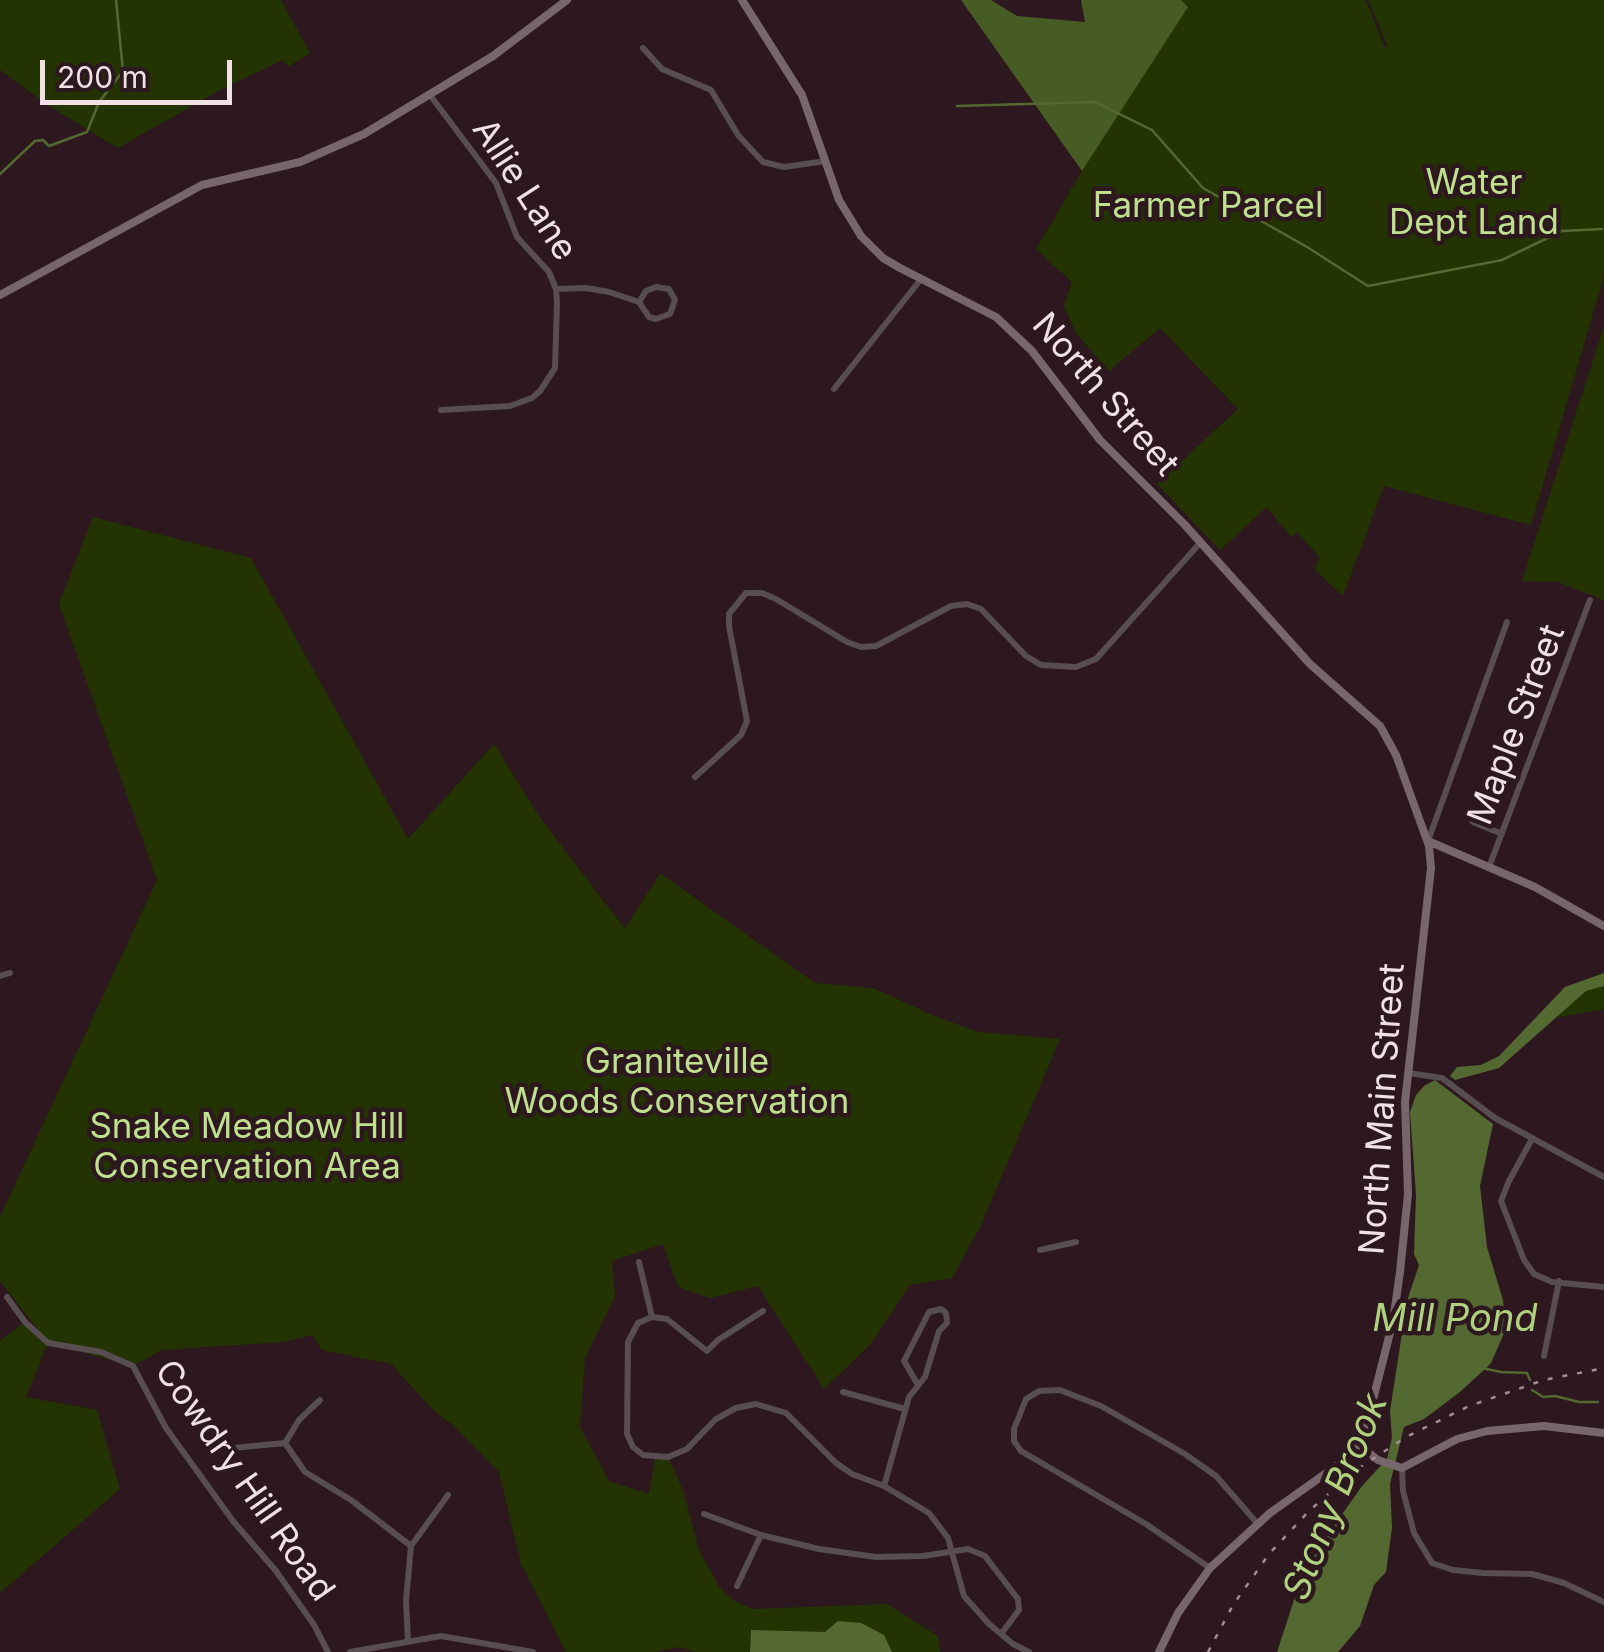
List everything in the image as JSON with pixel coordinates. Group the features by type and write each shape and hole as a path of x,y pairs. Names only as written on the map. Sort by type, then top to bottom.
{"main road":[{"path":"0,295 202,185 286,166 364,134 493,56 567,0"},
{"name":"North Street","path":"742,0 802,95 838,200 861,236 883,258 996,317 1016,334 1092,431 1310,664 1380,726 1396,755 1428,841"},
{"path":"1428,841 1535,887 1604,926"},
{"name":"North Main Street","path":"1160,1652 1178,1613 1210,1568 1256,1523 1340,1464 1358,1444 1374,1402 1398,1296 1408,1201 1404,1116 1431,868 1428,841"},
{"path":"1358,1444 1382,1462 1399,1468 1457,1438 1486,1431 1544,1426 1604,1434"}],"street":[{"path":"644,48 662,69 711,90 738,135 764,162 784,168 826,162"},
{"name":"Allie Lane","path":"430,95 496,183 513,229 549,272 556,289 558,355 550,380 540,391 510,406 441,410"},
{"path":"834,390 921,278"},
{"path":"556,289 598,288 639,302 649,317 656,320 670,314 675,300 669,289 656,286 646,291 639,302"},
{"path":"695,778 741,735 747,722 729,626 729,614 746,592 776,599 861,647 876,646 951,606 967,604 980,610 1026,656 1042,665 1076,668 1096,659 1200,543"},
{"name":"Maple Street","path":"1489,868 1590,600"},
{"path":"1428,841 1507,622"},
{"path":"1469,815 1473,822 1502,834"},
{"path":"0,976 10,972"},
{"path":"1408,1073 1442,1078 1496,1118 1604,1177"},
{"path":"1532,1139 1508,1181 1502,1206 1528,1269 1540,1277 1604,1287"},
{"path":"1040,1250 1076,1242"},
{"path":"639,1262 652,1316"},
{"path":"1544,1356 1559,1280"},
{"name":"Cowdry Hill Road","path":"7,1298 48,1343 102,1352 133,1366 166,1428 233,1522 276,1571 314,1624 328,1652"},
{"path":"884,1486 905,1409 924,1377 947,1322 946,1313 940,1309 930,1312 904,1361 918,1385"},
{"path":"764,1311 707,1351 667,1319 652,1316 638,1322 628,1342 627,1434 633,1447 643,1455 668,1457 687,1449 726,1412 756,1404 786,1413 836,1463 852,1474 884,1486 940,1523 964,1596 1001,1634 1030,1652"},
{"path":"1210,1568 1146,1524 1021,1451 1014,1441 1014,1426 1026,1399 1039,1392 1060,1390 1101,1406 1207,1469 1224,1483 1256,1523"},
{"path":"843,1392 905,1409"},
{"path":"286,1443 299,1420 320,1400"},
{"path":"233,1448 286,1443"},
{"path":"286,1443 305,1472 351,1500 410,1546"},
{"path":"1399,1468 1414,1533 1432,1563 1468,1571 1532,1574 1564,1583 1604,1602"},
{"path":"408,1640 410,1546 448,1496"},
{"path":"704,1514 761,1535 876,1557 923,1556 968,1549 984,1556 1018,1599 1019,1610 1001,1634"},
{"path":"737,1586 761,1535"},
{"path":"350,1652 408,1640 456,1637 533,1652"}],"green space":[{"path":"0,0 281,0 310,53 288,67 283,60 224,88 118,148 49,106 0,70"},
{"name":"Farmer Parcel","path":"1181,0 1366,0 1384,46 1388,47 1368,0 1604,0 1604,276 1531,525 1384,486 1343,596 1315,570 1319,557 1297,532 1291,537 1267,507 1220,550 1157,484 1238,409 1160,328 1109,371 1076,333 1064,306 1072,282 1036,249 1187,7"},
{"name":"Water Dept Land","path":"1604,326 1604,600 1558,582 1522,581"},
{"path":"93,517 251,558 408,839 494,744 539,816 625,929 660,873 815,983 873,988 979,1032 1060,1039 981,1225 952,1278 910,1285 870,1345 824,1389 758,1286 710,1298 678,1287 663,1244 612,1261 615,1296 585,1358 580,1427 609,1481 649,1494 655,1458 668,1457 683,1490 699,1550 720,1588 733,1600 753,1609 887,1604 938,1636 940,1652 696,1652 679,1647 656,1652 566,1652 521,1564 499,1472 391,1364 322,1350 313,1335 283,1342 162,1350 133,1366 48,1343 26,1397 97,1410 120,1489 0,1593 0,1341 25,1322 43,1336 0,1281 0,1217 157,880 59,604"},
{"path":"1604,986 1604,1009 1554,1018 1586,991"}],"shaded area":[{"path":"961,0 991,0 1017,16 1085,22 1081,0 1181,0 1188,7 1082,171"}],"water":[{"path":"1604,973 1604,986 1586,991 1499,1068 1455,1080 1450,1076 1457,1067 1481,1065 1499,1056 1565,987"},
{"name":"Mill Pond","path":"1435,1080 1493,1124 1480,1186 1487,1247 1503,1300 1506,1329 1485,1369 1424,1419 1404,1427 1390,1484 1392,1528 1386,1572 1374,1585 1360,1626 1338,1652 1277,1652 1294,1600 1317,1550 1362,1486 1387,1459 1392,1438 1390,1411 1407,1301 1419,1265 1414,1254 1416,1195 1410,1112 1416,1095"},
{"path":"838,1621 861,1623 884,1635 892,1652 750,1652 751,1630 825,1632"}],"waterway":[{"path":"0,174 35,141 43,140 49,146 87,132 99,102 123,71 116,0"},
{"path":"957,106 1095,102 1152,130 1203,188 1368,286 1502,260 1562,231 1602,229"},
{"path":"1482,1368 1527,1373 1530,1380"},
{"path":"1532,1390 1543,1397 1598,1402"}],"railway":[{"path":"1208,1652 1233,1605 1269,1554 1309,1511 1356,1470 1406,1437 1469,1406 1544,1380 1604,1368"}],"park label":[{"name":"Graniteville Woods Conservation","path":"677,1082"},
{"name":"Snake Meadow Hill Conservation Area","path":"247,1147"}],"water label":[{"name":"Stony Brook","path":"1336,1497"}]}
